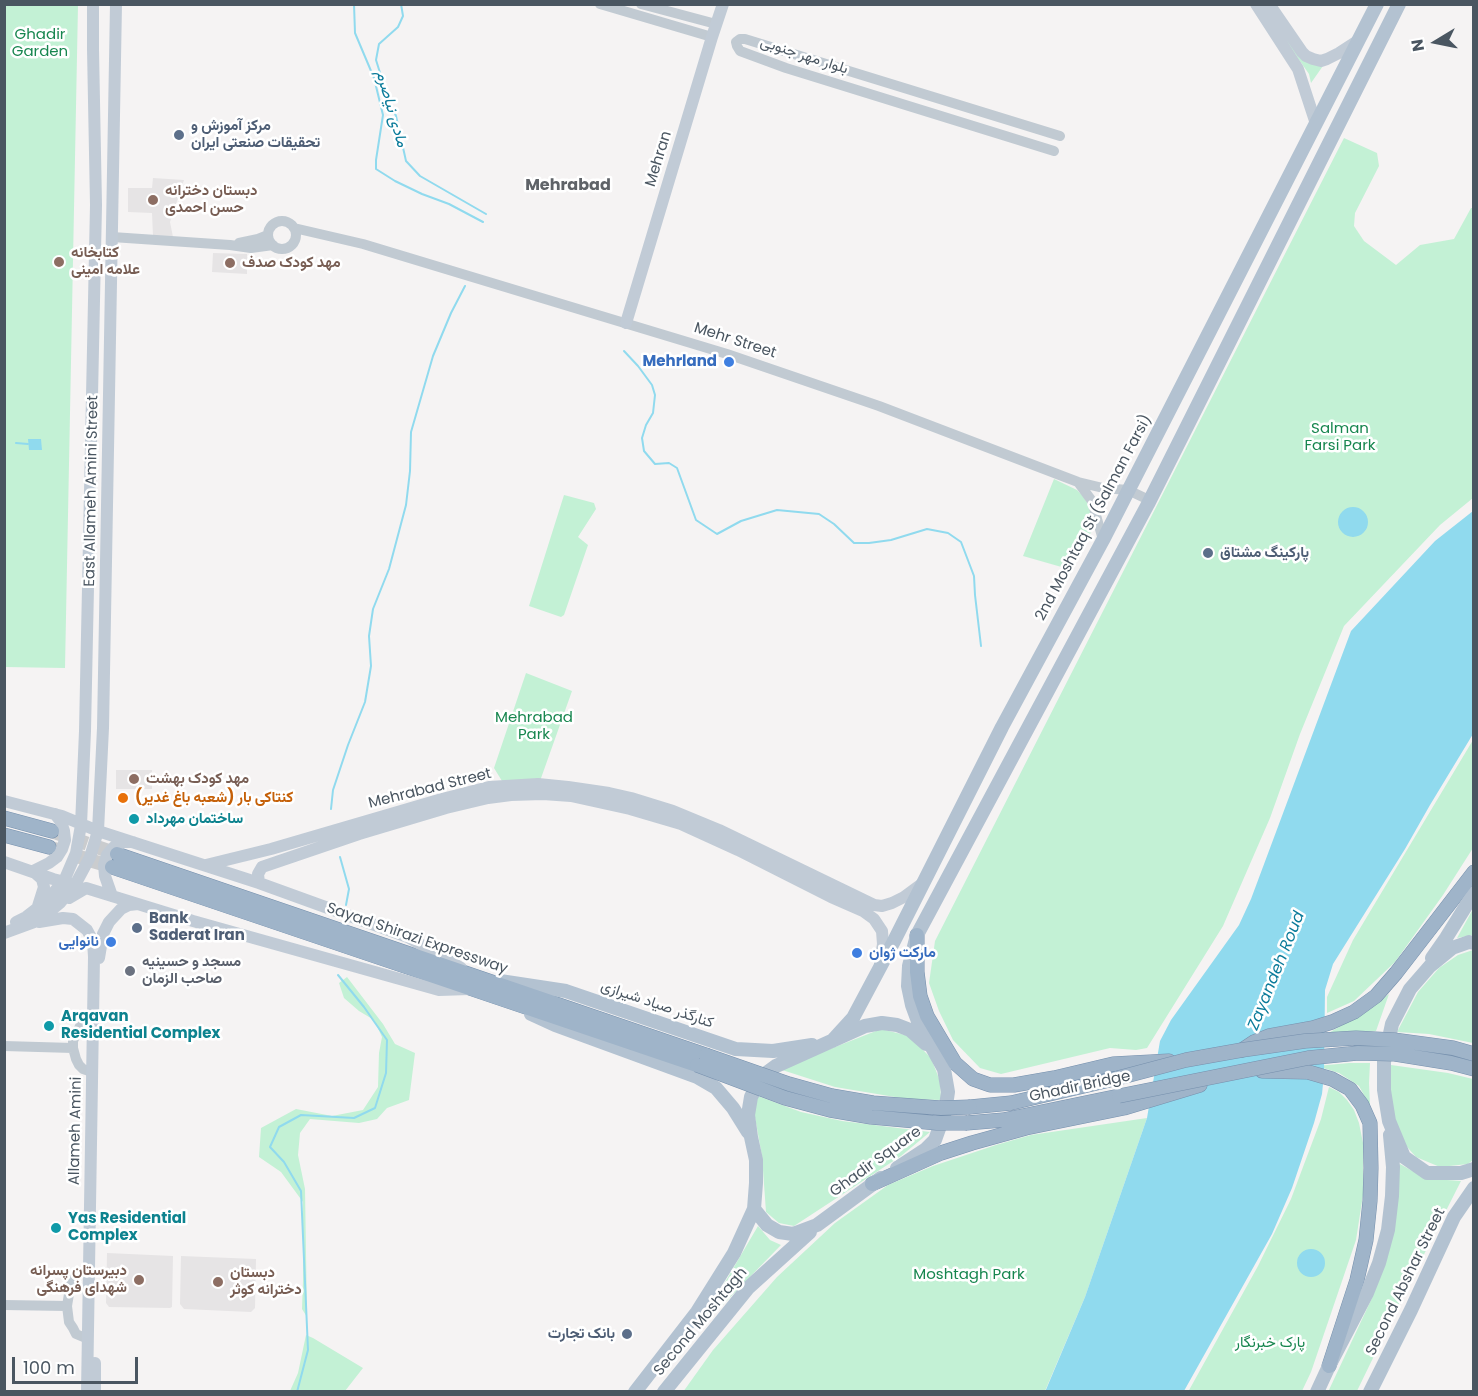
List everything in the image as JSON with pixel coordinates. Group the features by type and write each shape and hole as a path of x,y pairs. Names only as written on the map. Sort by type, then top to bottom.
{"highway":[{"path":"4,818 52,831"},
{"path":"4,835 49,848"},
{"name":"Sayad Shirazi Expressway","path":"114,861 702,1060"},
{"path":"1242,1050 1264,1038 1313,1028 1343,1018 1376,996 1473,872"},
{"path":"917,935 917,972 920,996 927,1016 955,1063 973,1079 990,1085 1014,1085 1113,1064 1186,1060"},
{"name":"Ghadir Bridge","path":"702,1060 832,1096 873,1103 941,1108 1011,1103 1186,1060 1305,1041 1356,1038 1394,1040 1453,1048 1473,1054"},
{"name":"Ghadir Bridge","path":"702,1060 785,1098 830,1110 872,1117 967,1123 1003,1120 1121,1102 1247,1070 1308,1058 1358,1053 1395,1054 1473,1069"},
{"path":"1247,1070 1308,1072 1332,1079 1350,1089 1362,1105 1370,1123 1370,1201 1366,1240 1357,1280 1329,1366"},
{"path":"872,1184 940,1153 1121,1102"}],"main road":[{"name":"East Allameh Amini Street","path":"75,884 76,854 81,825 85,731 96,205 93,4"},
{"name":"East Allameh Amini Street","path":"4,933 34,922 60,903 75,884 90,857 98,831 103,729 116,4"},
{"name":"Mehran","path":"626,323 723,4"},
{"path":"1256,4 1306,56 1313,59 1322,61 1339,54 1360,39"},
{"path":"1269,4 1274,22 1298,69 1316,124"},
{"name":"2nd Moshtaq St (Salman Farsi)","path":"829,1042 853,1018 1002,727 1103,540 1377,4"},
{"path":"935,1052 919,1024 908,986 909,966 917,935 1149,500 1399,4"},
{"path":"93,40 115,41"},
{"path":"88,587 106,587"},
{"name":"Mehrabad Street","path":"206,865 489,787 538,784 631,798 673,811 728,834 871,910"},
{"name":"Mehrabad Street","path":"259,883 258,874 262,867 359,834 488,798 543,794 602,801 681,824 730,846 809,887 863,911 871,910"},
{"path":"59,815 78,808 82,798"},
{"path":"4,801 59,815 98,831 259,883 408,937 476,983 555,1025 697,1077 716,1088 733,1108 751,1137"},
{"path":"33,871 57,857 62,849 65,840 59,815"},
{"path":"99,815 113,836"},
{"path":"112,896 105,876 104,865 107,855 123,842 134,842"},
{"path":"280,846 278,853 283,860"},
{"path":"4,862 193,921 438,990 476,983"},
{"path":"33,871 44,883 38,908"},
{"path":"880,966 882,931 871,910 904,897 924,882"},
{"path":"4,928 26,917 75,884"},
{"path":"1473,893 1446,938 1410,989 1392,1024 1384,1062 1384,1090 1389,1121 1404,1157 1427,1173 1461,1173 1473,1169"},
{"name":"Allameh Amini","path":"95,1392 99,957 103,934 109,922 129,904 138,904"},
{"name":"Allameh Amini","path":"34,922 73,919 83,926 93,941 87,1392"},
{"path":"1410,989 1430,966 1452,948 1469,942 1473,943"},
{"name":"کنارگذر صیاد شیرازی","path":"476,983 566,991 734,1048 773,1051 829,1042"},
{"name":"Ghadir Square","path":"882,1023 910,1030 935,1052 944,1069 948,1092 945,1112 935,1140 926,1149 872,1184 817,1225 793,1234 778,1232 766,1225 754,1209 756,1160 748,1114 751,1097 761,1077 776,1066 829,1042 865,1026 882,1023"},
{"path":"716,1088 726,1082 734,1072 736,1060 734,1048"},
{"name":"Second Abshar Street","path":"1317,1392 1366,1293 1388,1230 1393,1167 1389,1121"},
{"name":"Second Abshar Street","path":"1370,1392 1454,1217 1473,1188"},
{"name":"Second Moshtagh","path":"635,1392 697,1312 734,1253 754,1209"},
{"name":"Second Moshtagh","path":"664,1392 748,1288 817,1225"},
{"path":"697,1312 700,1325 712,1329 718,1326"},
{"path":"679,1336 688,1334 694,1336 698,1342 697,1352"},
{"path":"675,1392 682,1370"}],"street":[{"path":"600,4 712,37"},
{"path":"641,4 716,24"},
{"name":"بلوار مهر جنوبی","path":"1054,151 786,68 740,51 736,42 745,39 1060,136"},
{"path":"278,222 289,223 294,228 296,235 290,246 283,248 271,240 271,227 278,222"},
{"name":"Mehr Street","path":"294,228 363,244 771,368 879,406 1078,482 1103,488 1128,490 1149,500"},
{"name":"Mehr Street","path":"293,242 327,234"},
{"path":"112,237 252,248 271,240"},
{"path":"1078,482 1092,501 1103,540"},
{"path":"92,1072 83,1069 76,1059 73,1041 80,1026 93,1020"},
{"path":"4,1046 73,1048"},
{"path":"88,1339 76,1334 69,1322 67,1306 71,1282 76,1275 89,1271"},
{"path":"4,1305 67,1306"}],"shaded area":[{"name":"دبستان دخترانه حسن احمدی","path":"153,178 184,180 170,222 173,237 153,236 152,213 128,212 128,188 152,188"},
{"name":"مهد کودک صدف","path":"213,253 247,254 247,274 212,272"},
{"name":"مهد کودک بهشت","path":"116,770 152,770 152,789 116,789"},
{"name":"دبیرستان پسرانه شهدای فرهنگی","path":"107,1253 173,1256 172,1307 109,1307 106,1303"},
{"name":"دبستان دخترانه کوثر","path":"181,1256 256,1259 255,1308 251,1312 184,1309 180,1304"}],"green space":[{"name":"Ghadir Garden","path":"5,5 78,5 65,668 5,667"},
{"path":"1276,27 1289,41 1325,63 1311,83 1309,74"},
{"name":"Salman Farsi Park","path":"1344,138 1377,153 1379,166 1355,213 1354,226 1364,241 1396,265 1420,245 1454,239 1473,208 1473,498 1440,525 1344,626 1300,734 1270,818 1223,926 1147,1048 1136,1050 1110,1048 1001,1074 980,1068 953,1040 929,983 935,941"},
{"path":"1054,479 1077,490 1089,505 1093,528 1072,570 1023,556"},
{"path":"564,495 594,503 596,509 578,537 588,545 564,615 561,617 529,606"},
{"name":"Mehrabad Park","path":"526,673 572,691 540,781 502,781 494,768"},
{"path":"1473,740 1473,848 1395,962 1354,1001 1327,1013 1327,997 1353,940"},
{"path":"1473,909 1473,935 1457,938"},
{"path":"1473,950 1473,1043 1429,1034 1397,1032 1418,992 1439,968 1458,955"},
{"path":"347,977 383,1024 395,1044 415,1053 409,1100 387,1108 377,1119 359,1123 310,1119 300,1133 298,1155 305,1189 307,1317 302,1309 303,1202 281,1172 259,1157 261,1128 296,1109 332,1116 363,1110 378,1087 382,1037 374,1020 344,998 339,983"},
{"path":"1389,994 1376,1031 1327,1034 1371,1008"},
{"path":"881,1029 909,1036 931,1058 940,1081 941,1100 907,1099 835,1087 779,1069"},
{"path":"1370,1063 1370,1106 1359,1086 1339,1073 1317,1066"},
{"path":"1391,1065 1473,1079 1473,1160 1468,1164 1440,1167 1416,1157 1400,1139 1391,1110 1389,1086"},
{"name":"پارک خبرنگار","path":"1329,1087 1339,1092 1347,1100 1359,1123 1363,1143 1363,1195 1356,1240 1311,1372 1302,1391 1188,1392 1258,1266 1291,1199 1321,1119"},
{"path":"758,1096 801,1112 842,1121 930,1132 901,1156 794,1226 779,1223 766,1212 762,1156 754,1112"},
{"name":"Moshtagh Park","path":"1147,1118 1085,1297 1045,1391 683,1392 713,1350 777,1277 835,1223 888,1185 933,1166 1031,1135"},
{"path":"1400,1164 1433,1179 1461,1181 1357,1391 1328,1392 1372,1298 1397,1167"},
{"path":"758,1226 770,1240 781,1245 708,1320 704,1318"},
{"path":"306,1335 363,1368 345,1391 290,1391 298,1373"}],"water":[{"path":"28,439 41,439 42,450 29,450"},
{"path":"1353,507 1364,511 1368,522 1364,533 1353,537 1342,533 1338,522 1342,511"},
{"name":"Zayandeh Roud","path":"1473,511 1473,734 1333,964 1325,990 1322,1094 1292,1188 1272,1234 1184,1391 1045,1392 1085,1297 1147,1118 1160,1041 1171,1020 1239,925 1251,899 1351,631 1435,541"},
{"path":"1311,1249 1321,1253 1325,1263 1321,1273 1311,1277 1301,1273 1297,1263 1301,1253"}],"waterway":[{"path":"354,4 355,33 374,78 383,115 376,169 395,181 449,204 483,222"},
{"name":"مادی نیاصرم","path":"401,4 403,16 398,27 379,44 376,60 396,116 406,161 420,176 486,214"},
{"path":"331,809 333,790 365,702 371,666 369,636 373,609 389,569 406,505 411,432 433,356 465,286"},
{"path":"624,351 652,385 655,395 653,413 642,438 644,451 655,464 669,463 677,468 696,520 717,534 741,521 777,510 819,514 834,524 854,543 891,540 927,529 948,533 961,542 974,576 981,646"},
{"path":"16,443 28,444"},
{"path":"340,857 349,889 346,905"},
{"path":"297,1392 308,1350 301,1191 284,1162 270,1147 279,1127 301,1115 354,1118 375,1108 386,1073 387,1040 338,975"}],"tunnel":[{"path":"54,832 117,854"},
{"path":"51,848 112,867"}],"place":[{"name":"مرکز آموزش و تحقیقات صنعتی ایران","path":"179,135"},
{"name":"دبستان دخترانه حسن احمدی","path":"153,200"},
{"name":"کتابخانه علامه امینی","path":"59,262"},
{"name":"مهد کودک صدف","path":"230,263"},
{"name":"Mehrland","path":"729,362"},
{"name":"پارکینگ مشتاق","path":"1208,553"},
{"name":"مهد کودک بهشت","path":"134,779"},
{"name":"کنتاکی بار (شعبه باغ غدیر)","path":"123,798"},
{"name":"ساختمان مهرداد","path":"134,819"},
{"name":"Bank Saderat Iran","path":"137,928"},
{"name":"نانوایی","path":"111,942"},
{"name":"مارکت ژوان","path":"857,953"},
{"name":"مسجد و حسینیه صاحب الزمان","path":"130,971"},
{"name":"Arqavan Residential Complex","path":"49,1026"},
{"name":"Yas Residential Complex","path":"56,1228"},
{"name":"دبیرستان پسرانه شهدای فرهنگی","path":"139,1280"},
{"name":"دبستان دخترانه کوثر","path":"218,1282"},
{"name":"بانک تجارت","path":"627,1334"}],"district":[{"name":"Mehrabad","path":"568,186"}]}
